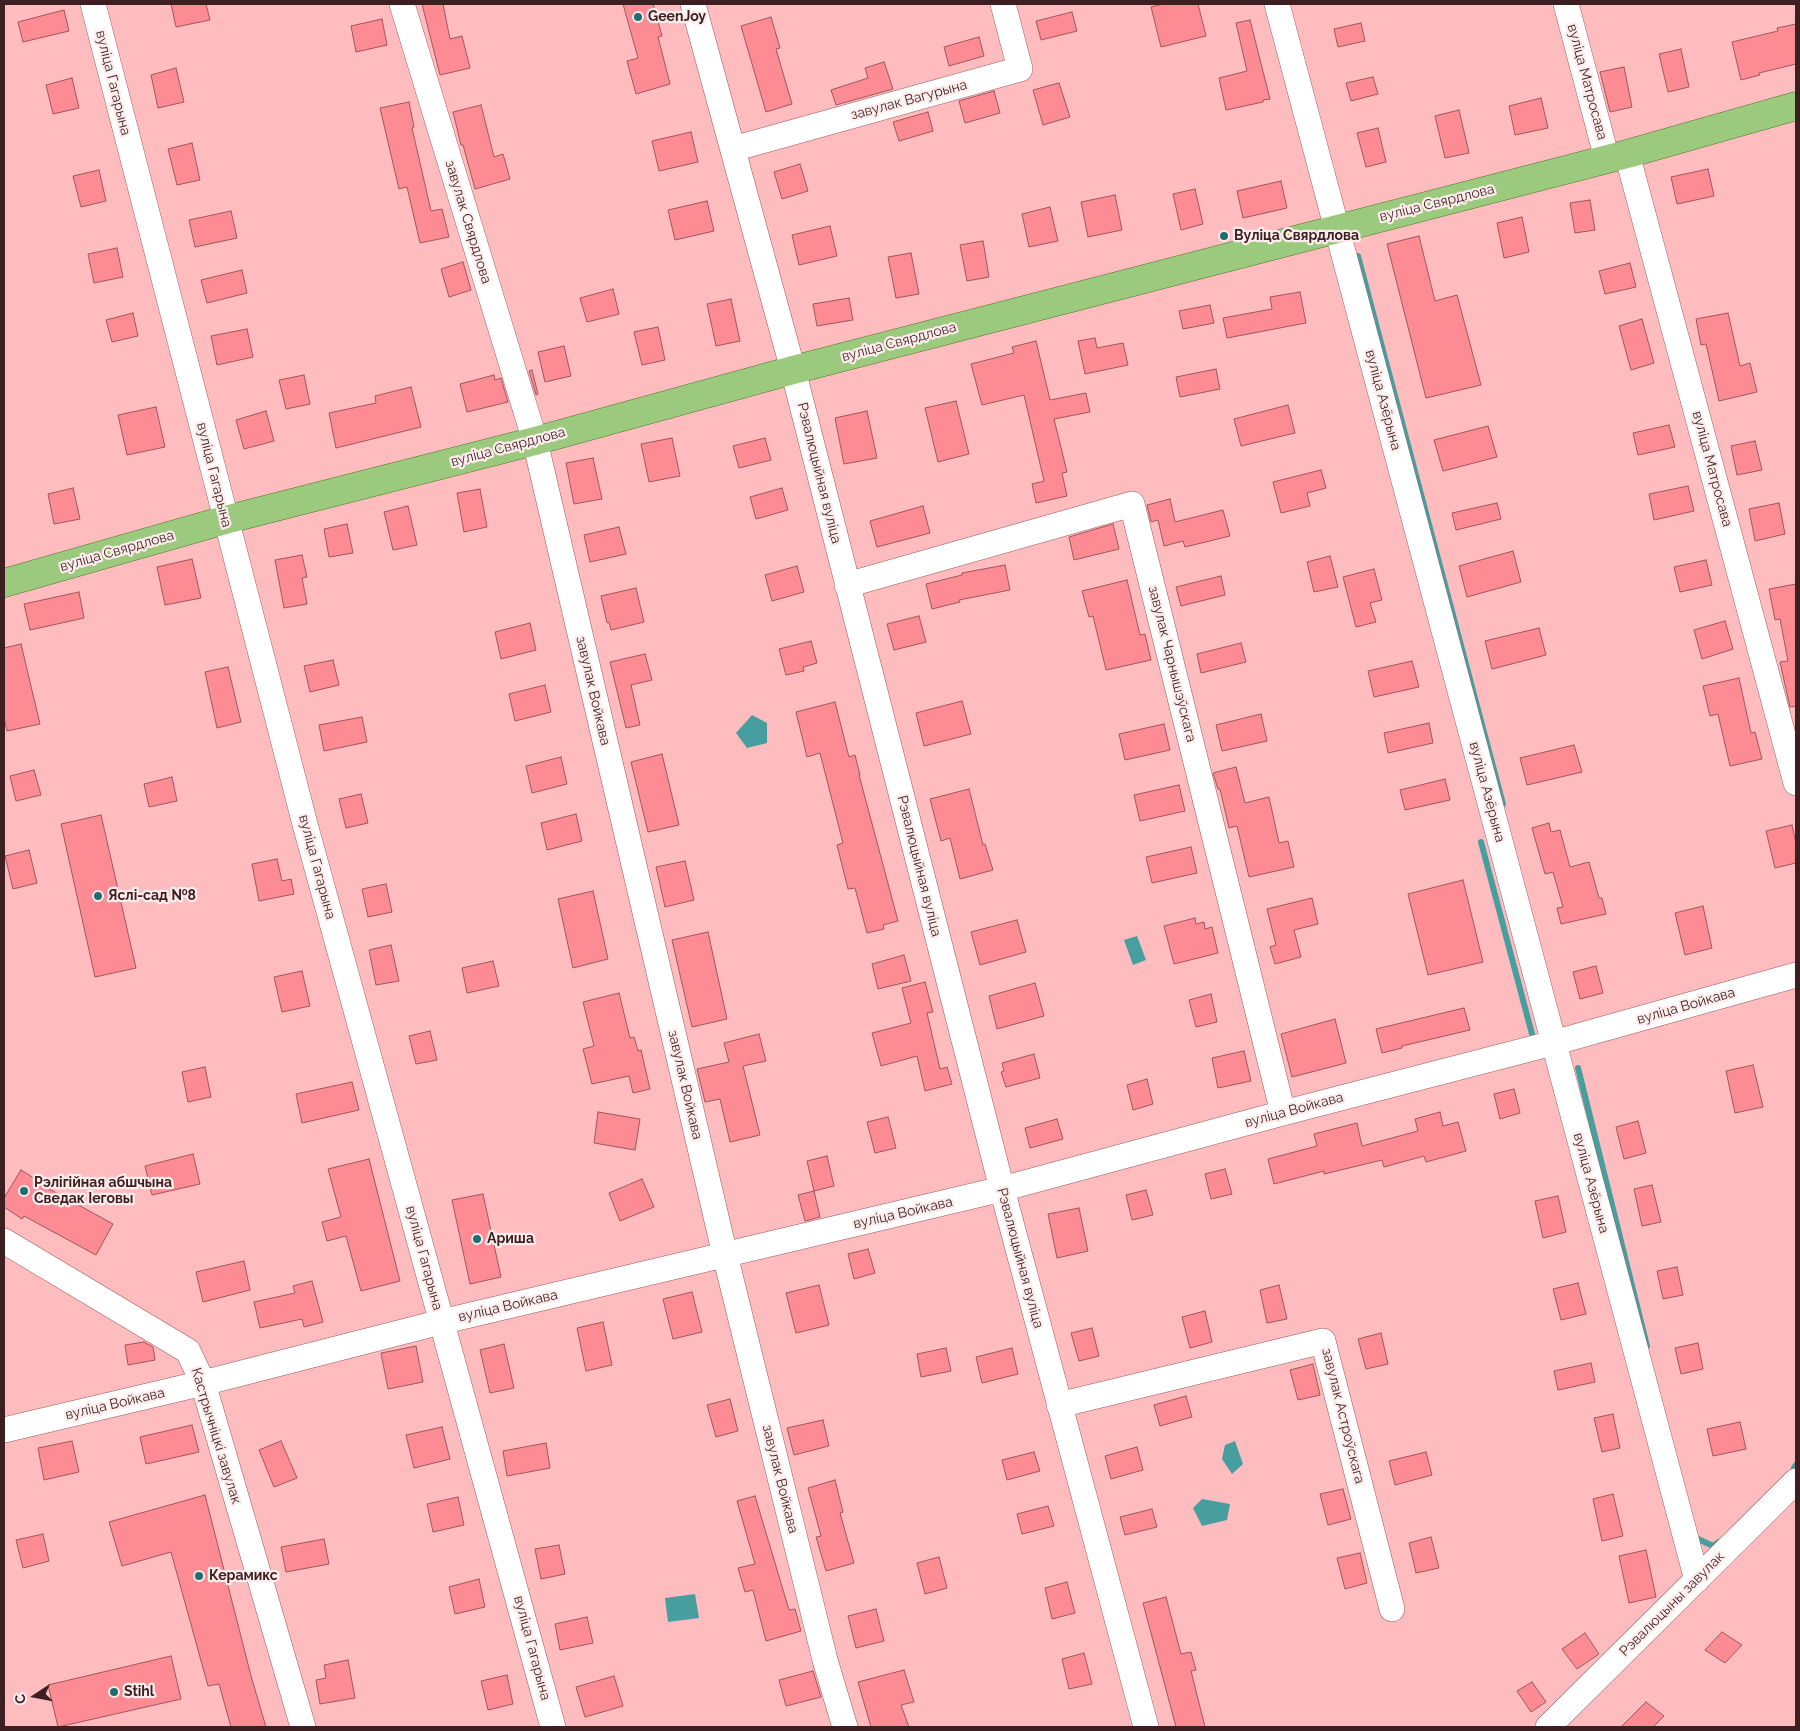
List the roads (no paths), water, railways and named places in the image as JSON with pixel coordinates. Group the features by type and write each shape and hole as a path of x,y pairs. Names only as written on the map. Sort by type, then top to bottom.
{"main road":[{"name":"вуліца Свярдлова","path":"4,583 225,520 535,441 793,370 1337,228 1617,157 1796,106"}],"street":[{"name":"вуліца Гагарына","path":"93,4 306,828 553,1727"},
{"name":"завулак Свярдлова","path":"402,4 535,441"},
{"name":"Рэвалюцыйная вуліца","path":"693,4 793,370 1002,1189 1146,1727"},
{"name":"завулак Вагурына","path":"733,149 1020,69 1003,4"},
{"name":"вуліца Азёрына","path":"1278,4 1697,1580"},
{"name":"вуліца Матросава","path":"1566,4 1617,157 1796,783"},
{"name":"завулак Войкава","path":"535,441 725,1255 825,1660 845,1727"},
{"name":"завулак Чарнышэўскага","path":"847,585 1132,504 1283,1113"},
{"name":"вуліца Войкава","path":"4,1430 203,1383 441,1322 1002,1189 1283,1113 1554,1043 1796,975"},
{"name":"Кастрычніцкі завулак","path":"4,1241 188,1351 203,1383 302,1727"},
{"name":"завулак Астроўскага","path":"1059,1405 1324,1341 1392,1609"},
{"name":"Рэвалюцыны завулак","path":"1548,1727 1796,1481"}],"water":[{"path":"752,715 767,723 767,743 747,748 736,733"},
{"path":"1137,936 1146,960 1133,965 1124,940"},
{"path":"1235,1441 1243,1464 1232,1474 1222,1459 1225,1445"},
{"path":"1202,1499 1230,1504 1227,1520 1202,1526 1193,1508"},
{"path":"695,1594 699,1618 668,1622 665,1598"}],"waterway":[{"path":"1358,256 1503,804"},
{"path":"1481,842 1532,1034"},
{"path":"1578,1068 1647,1346"},
{"path":"1695,1535 1696,1538 1713,1546 1719,1542"}],"place":[{"name":"GeenJoy","path":"638,17"},
{"name":"Вуліца Свярдлова","path":"1224,236"},
{"name":"Яслі-сад №8","path":"98,896"},
{"name":"Рэлігійная абшчына Сведак Iеговы","path":"24,1191"},
{"name":"Ариша","path":"477,1239"},
{"name":"Керамикс","path":"199,1576"},
{"name":"Stihl","path":"114,1692"}]}
